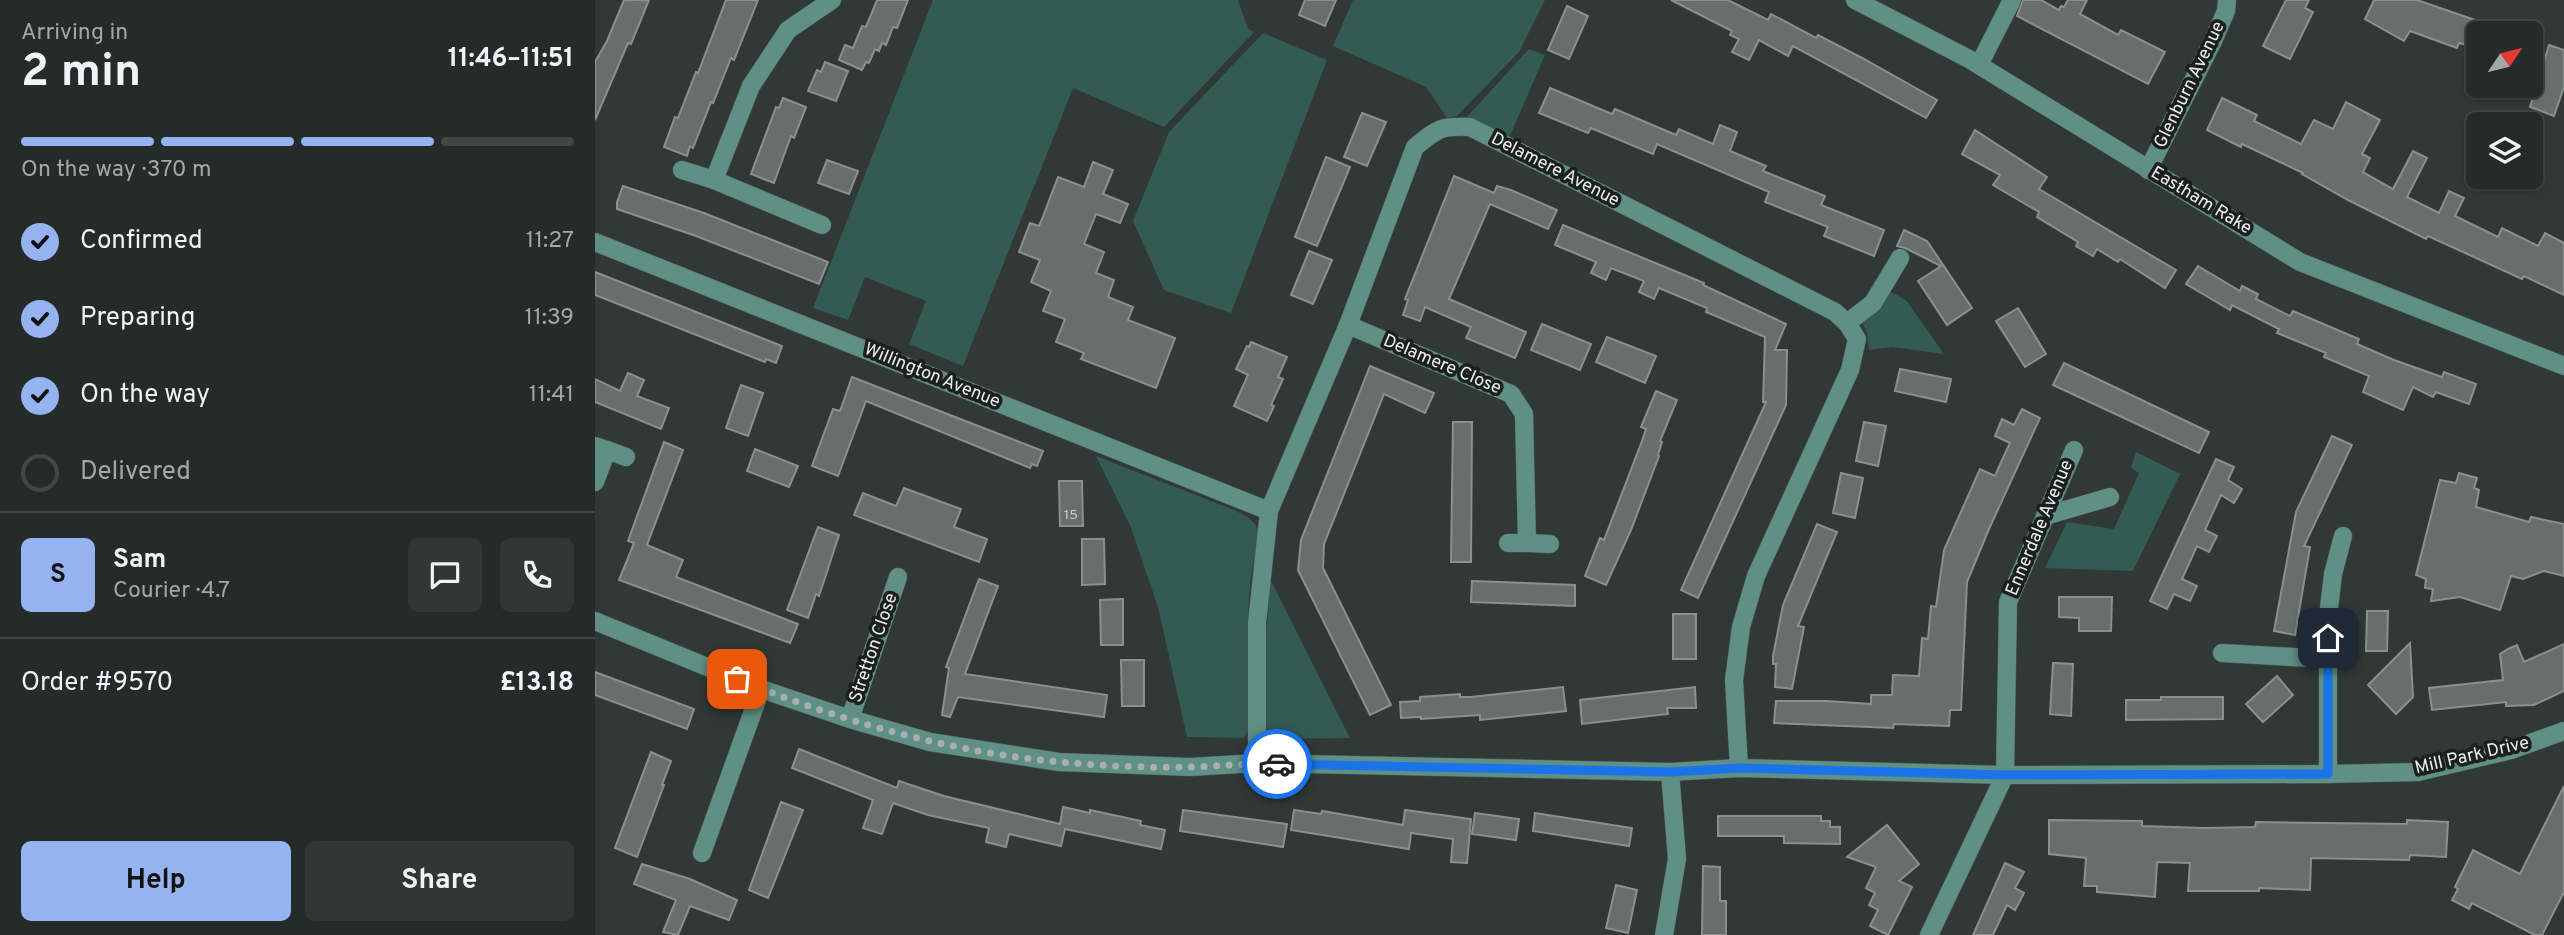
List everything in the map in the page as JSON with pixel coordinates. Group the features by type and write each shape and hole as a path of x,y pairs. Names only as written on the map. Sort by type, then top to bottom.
{"street":[{"path":"714,180 751,86 789,30 832,0"},
{"name":"Eastham Rake","path":"1855,0 1979,65 2300,262 2564,366"},
{"path":"1979,65 2012,0"},
{"name":"Glenburn Avenue","path":"2148,170 2213,41 2226,11 2227,0"},
{"name":"Delamere Avenue","path":"1257,763 1257,623 1269,511 1348,325 1415,148 1436,130 1445,127 1470,128 1835,312 1847,323"},
{"path":"682,170 714,180 822,225"},
{"name":"Willington Avenue","path":"595,242 1269,511"},
{"path":"1739,768 1734,680 1741,626 1756,576 1850,370 1857,339 1847,323 1873,303 1900,258"},
{"name":"Delamere Close","path":"1348,325 1511,394 1524,414 1527,543"},
{"path":"595,482 601,448 627,457"},
{"name":"Ennerdale Avenue","path":"2005,775 2008,602 2074,450"},
{"path":"2045,516 2110,497"},
{"path":"2328,774 2328,617 2333,574 2343,536"},
{"path":"1508,543 1550,544"},
{"name":"Stretton Close","path":"849,719 898,577"},
{"name":"Mill Park Drive","path":"595,621 761,689 849,719 930,742 1059,762 1190,767 1257,763 1670,772 1739,768 2005,775 2328,774 2419,772 2511,750 2564,731"},
{"path":"2222,653 2328,659"},
{"path":"702,853 761,689"},
{"path":"1664,935 1677,859 1670,772"},
{"path":"1929,935 2005,775"}],"green space":[{"path":"933,0 1238,0 1248,29 1254,32 1164,127 1073,88 963,366 909,344 926,301 865,277 848,320 813,308"},
{"path":"1353,0 1545,0 1519,52 1457,116 1447,118 1426,87 1333,46"},
{"path":"1263,33 1327,60 1231,313 1164,290 1133,221 1169,132"},
{"path":"1529,49 1545,55 1509,138 1466,118"},
{"path":"1889,291 1906,300 1944,354 1892,347 1869,350 1867,332 1861,320"},
{"path":"2136,452 2180,474 2133,571 2045,568 2067,522 2114,529 2139,473 2131,468"},
{"path":"1096,456 1234,510 1256,526 1259,541 1252,572 1248,615 1249,728 1244,738 1187,737 1158,607 1130,525"},
{"path":"1270,579 1350,738 1270,739 1265,698"}],"building":[{"path":"624,0 649,0 595,120 595,62"},
{"path":"726,0 758,0 734,60 731,58 693,148 690,146 687,156 664,147 675,117 678,118 696,72 698,73"},
{"path":"877,0 908,0 897,28 893,27 886,45 882,43 879,51 875,49 869,63 866,62 862,70 839,60 845,45 853,48 862,26 866,27"},
{"path":"1305,0 1336,0 1325,26 1299,15"},
{"path":"1671,0 1728,0 1768,20 1771,14 1816,38 1818,35 1937,100 1926,118 1793,46 1788,56 1759,40 1749,60 1732,52 1739,39 1730,35 1732,31"},
{"path":"2023,0 2041,0 2059,10 2068,0 2087,0 2080,14 2118,35 2121,30 2165,52 2148,84 2017,16"},
{"path":"2286,0 2309,0 2305,8 2313,12 2290,59 2263,46"},
{"path":"2374,0 2417,0 2478,21 2466,21 2466,45 2459,43 2457,48 2410,31 2404,41 2365,19"},
{"path":"1567,6 1588,16 1569,59 1548,50"},
{"path":"2549,45 2564,50 2564,87 2554,116 2530,107 2533,98 2543,98 2543,65"},
{"path":"825,62 848,71 836,101 808,91 817,70 821,72"},
{"path":"1550,88 1612,114 1615,109 1676,135 1679,129 1713,144 1720,125 1737,132 1730,151 1766,166 1763,171 1825,196 1821,205 1884,230 1874,256 1824,236 1828,227 1765,202 1769,192 1657,144 1653,154 1591,128 1588,133 1539,113"},
{"path":"783,98 806,107 794,138 791,136 774,183 751,174 776,107 779,108"},
{"path":"2222,98 2257,115 2254,121 2301,144 2314,120 2333,129 2346,102 2380,120 2362,154 2370,158 2363,172 2393,189 2413,151 2427,158 2407,197 2439,213 2449,191 2464,198 2455,216 2498,237 2502,228 2538,246 2545,233 2564,243 2564,295 2428,236 2426,239 2348,200 2303,173 2207,130"},
{"path":"1362,113 1386,122 1367,166 1344,157"},
{"path":"1975,130 2047,177 2039,189 2176,270 2165,288 2120,259 2118,262 2097,249 2093,256 2076,246 2078,242 2037,217 2039,212 1993,185 2000,175 1962,154"},
{"path":"1326,157 1350,167 1317,246 1295,237"},
{"path":"827,160 858,171 849,194 818,183"},
{"path":"1093,162 1113,170 1103,194 1128,204 1120,223 1096,214 1084,244 1104,252 1096,273 1114,280 1108,297 1133,307 1128,320 1175,338 1156,388 1081,359 1084,353 1056,342 1065,319 1043,311 1051,291 1031,282 1040,260 1019,252 1030,223 1039,226 1058,177 1084,187"},
{"path":"1454,176 1494,193 1497,186 1511,190 1557,210 1548,229 1490,204 1449,299 1526,332 1515,358 1466,338 1471,327 1425,307 1420,321 1403,315 1408,300 1405,299"},
{"path":"623,186 704,213 828,262 819,284 696,236 617,209"},
{"path":"1563,225 1704,283 1703,285 1786,324 1775,350 1787,350 1786,405 1698,598 1681,590 1766,402 1763,402 1765,337 1659,288 1654,299 1639,292 1644,281 1611,268 1606,280 1591,273 1596,262 1555,245"},
{"path":"1904,230 1927,241 1972,308 1947,325 1918,281 1941,266 1897,246"},
{"path":"1309,251 1332,260 1313,304 1291,295"},
{"path":"2198,266 2240,291 2242,286 2258,294 2256,299 2290,316 2293,311 2359,339 2357,344 2394,360 2442,377 2444,372 2476,384 2469,404 2436,392 2433,397 2413,387 2403,410 2363,392 2369,376 2324,357 2326,353 2277,333 2279,329 2232,305 2230,310 2186,284"},
{"path":"595,272 782,346 776,363 766,359 765,362 595,295"},
{"path":"2018,308 2046,354 2025,367 1996,321"},
{"path":"1542,324 1591,344 1580,370 1531,350"},
{"path":"1607,337 1656,356 1645,383 1596,362"},
{"path":"1251,342 1287,357 1278,377 1283,379 1267,421 1234,406 1248,375 1236,369"},
{"path":"2064,363 2209,432 2199,453 2053,385"},
{"path":"1370,366 1434,393 1425,413 1384,394 1324,544 1323,568 1391,705 1370,715 1298,570 1301,540"},
{"path":"1900,369 1951,379 1946,402 1895,391"},
{"path":"628,373 644,380 637,396 669,408 661,429 595,402 595,379 620,391"},
{"path":"852,377 1043,451 1037,466 1032,464 1030,468 866,401 838,476 812,466 833,409 840,411"},
{"path":"741,385 763,393 748,436 726,428"},
{"path":"1656,391 1677,400 1660,441 1659,456 1631,530 1606,585 1585,576 1600,538 1604,540 1642,441 1646,429 1641,427"},
{"path":"2022,409 2040,418 1967,582 1961,710 1950,710 1949,726 1894,724 1893,728 1774,723 1776,701 1871,704 1871,695 1892,695 1893,675 1919,676 1922,638 1928,639 1931,606 1936,607 1944,550 1980,469 1995,476 2010,443 1995,436 2002,419 2014,425"},
{"path":"1453,422 1472,422 1471,562 1451,562"},
{"path":"1864,422 1886,426 1878,466 1856,461"},
{"path":"2332,436 2352,445 2304,546 2310,547 2295,635 2274,631 2296,512"},
{"path":"664,442 683,450 647,545 683,560 676,577 798,624 790,643 619,580 634,543 628,541"},
{"path":"755,449 798,466 789,487 747,471"},
{"path":"2216,459 2234,467 2228,480 2242,489 2234,503 2221,495 2205,530 2217,536 2209,552 2197,546 2182,579 2197,586 2190,601 2174,594 2167,609 2150,601"},
{"path":"1841,473 1863,478 1855,518 1833,513"},
{"path":"2459,473 2477,478 2474,488 2479,490 2476,507 2529,522 2531,517 2564,524 2564,576 2544,571 2523,579 2511,576 2500,610 2460,597 2431,601 2433,589 2425,588 2426,579 2416,575 2440,480 2456,483"},
{"path":"1059,481 1082,481 1083,526 1060,526"},
{"path":"904,488 961,509 954,527 987,539 979,562 854,515 863,493 896,506"},
{"path":"1817,524 1837,532 1798,626 1804,627 1792,689 1775,687 1776,664 1773,664 1773,656 1783,605"},
{"path":"818,527 839,535 819,596 816,594 808,618 787,610"},
{"path":"1082,539 1104,539 1105,584 1082,585"},
{"path":"979,579 998,586 965,674 1107,695 1104,717 958,697 950,717 942,715 949,668 946,667"},
{"path":"1472,581 1575,585 1575,606 1471,602"},
{"path":"2059,597 2112,597 2111,631 2079,631 2079,618 2059,617"},
{"path":"1123,599 1123,645 1101,645 1100,600"},
{"path":"2367,611 2388,611 2387,651 2366,651"},
{"path":"1673,614 1696,614 1696,659 1673,659"},
{"path":"2410,643 2413,697 2396,714 2368,685"},
{"path":"2564,644 2564,691 2534,705 2506,706 2506,702 2432,710 2429,688 2503,680 2500,654 2508,649 2517,645 2524,662"},
{"path":"1121,660 1144,660 1144,706 1122,706"},
{"path":"2053,663 2073,664 2071,716 2050,714"},
{"path":"595,672 694,709 687,729 595,695"},
{"path":"2277,676 2293,695 2263,722 2246,704"},
{"path":"1563,687 1566,711 1480,720 1480,715 1401,718 1400,702 1420,701 1420,697 1460,694 1460,697 1471,697"},
{"path":"1695,687 1696,708 1667,708 1668,714 1582,724 1580,700"},
{"path":"2161,697 2223,697 2223,719 2126,720 2126,700 2161,700"},
{"path":"799,749 897,788 899,781 944,796 1060,824 1063,807 1141,821 1140,825 1165,830 1161,849 1065,829 1061,846 1009,834 1006,847 986,842 989,828 928,815 893,803 882,834 863,828 873,800 792,768"},
{"path":"651,752 671,761 637,857 615,848"},
{"path":"2564,786 2564,892 2542,935 2535,935 2472,903 2469,909 2452,900 2458,889 2455,887 2473,850 2520,874"},
{"path":"781,802 803,810 768,898 749,890"},
{"path":"1183,810 1287,824 1283,847 1180,831"},
{"path":"1294,810 1321,814 1322,811 1403,825 1405,810 1471,819 1467,863 1451,862 1453,839 1411,833 1409,849 1291,830"},
{"path":"1475,813 1519,819 1516,840 1472,834"},
{"path":"1535,813 1632,828 1629,846 1533,831"},
{"path":"1718,816 1821,816 1821,821 1830,821 1830,827 1840,827 1840,844 1784,843 1784,836 1718,836"},
{"path":"2049,820 2142,821 2142,826 2204,828 2255,827 2256,822 2448,822 2446,857 2410,855 2409,860 2311,858 2310,890 2259,888 2259,891 2188,891 2190,863 2157,862 2155,897 2097,892 2097,886 2084,886 2086,858 2049,854"},
{"path":"1887,825 1919,864 1899,881 1912,887 1888,935 1870,926 1878,910 1869,905 1875,893 1866,888 1876,867 1847,857"},
{"path":"2005,863 2024,872 2015,888 2024,893 2015,910 2007,905 1993,935 1973,935"},
{"path":"642,864 690,879 737,900 729,920 690,906 678,935 663,932 676,900 634,884"},
{"path":"1703,866 1720,867 1720,901 1726,901 1726,935 1702,935"},
{"path":"1616,885 1637,890 1628,933 1606,928"}],"way so far":[{"path":"737,679 849,719 930,742 955,746 1059,762 1190,767 1277,764"}],"route":[{"path":"1277,764 1670,772 1739,768 2005,775 2328,774 2328,638"}]}
